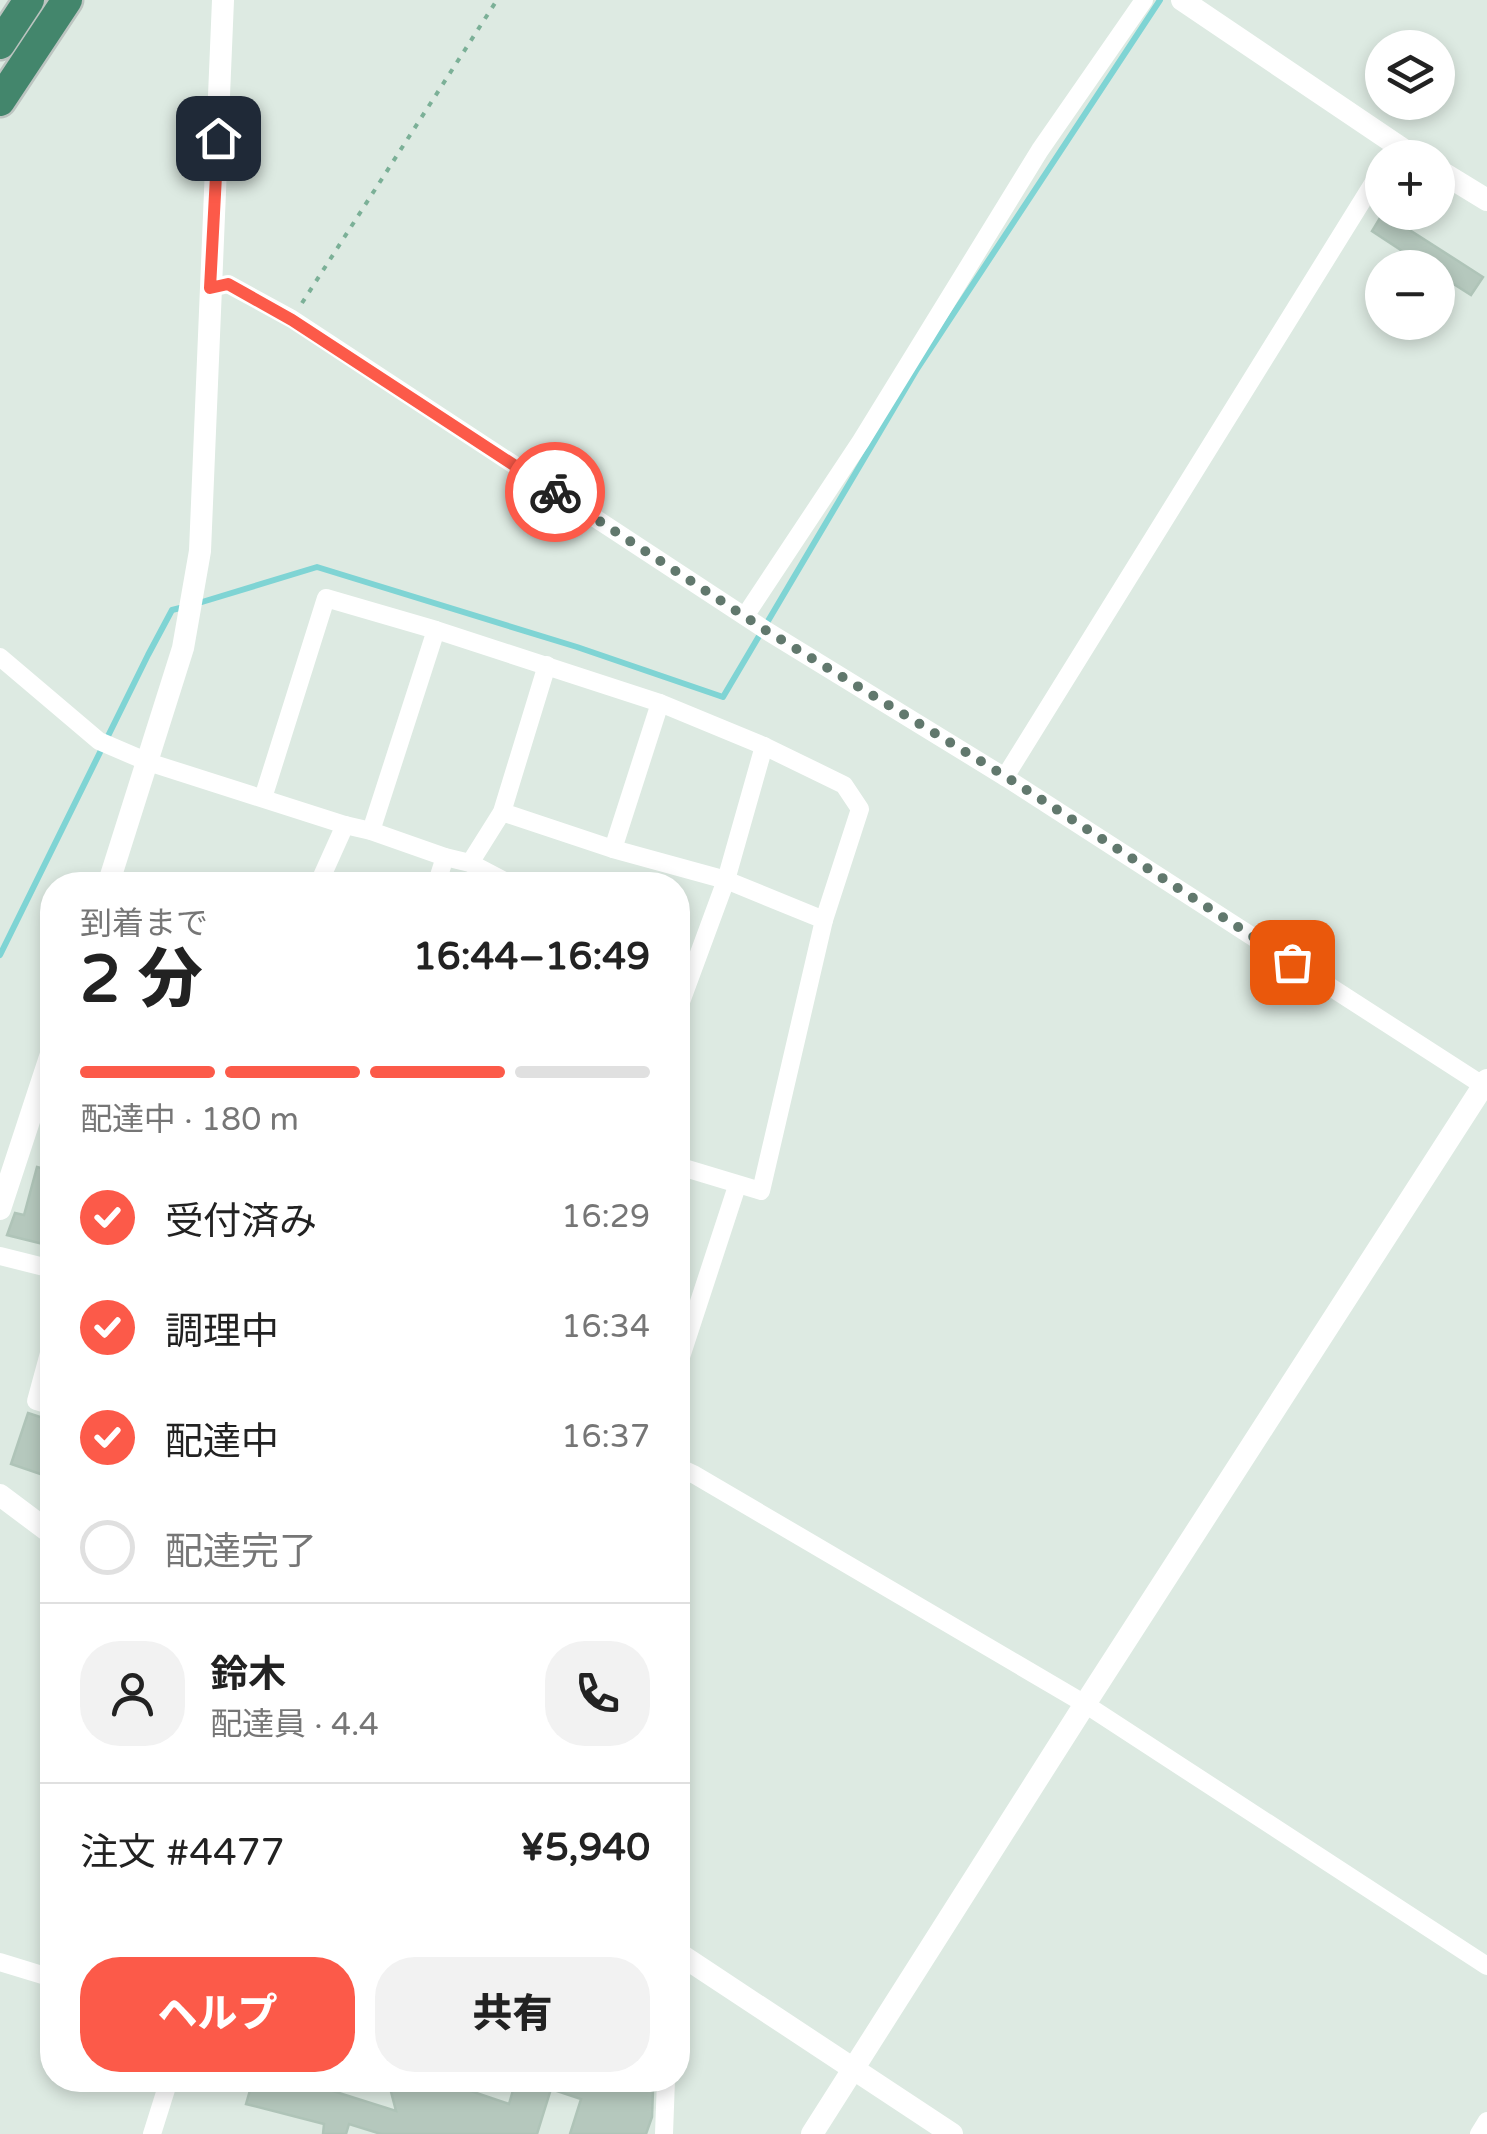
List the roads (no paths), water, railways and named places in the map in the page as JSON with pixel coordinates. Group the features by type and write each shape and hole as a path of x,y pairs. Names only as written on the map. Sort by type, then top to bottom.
{"highway":[{"path":"0,44 29,0"},
{"path":"0,101 67,0"}],"street":[{"path":"112,872 184,648 200,551 223,0"},
{"path":"757,624 861,441 1040,150 1144,0"},
{"path":"1182,0 1381,140"},
{"path":"1455,180 1487,200"},
{"path":"1005,776 1365,196"},
{"path":"210,288 228,284 292,320 757,624 1005,776 1486,1085 812,2134"},
{"path":"264,798 326,598 660,703 844,784 860,808 824,920 761,1191 690,1170"},
{"path":"372,831 436,630"},
{"path":"0,657 105,744 148,762 372,831 445,858 470,862 488,872"},
{"path":"470,862 502,812 547,665"},
{"path":"613,850 660,703"},
{"path":"690,978 726,880 764,746"},
{"path":"502,812 613,850 726,880 824,920"},
{"path":"324,872 345,825"},
{"path":"440,872 445,858"},
{"path":"0,1208 40,1086"},
{"path":"690,1329 737,1186"},
{"path":"0,1256 40,1265"},
{"path":"690,1472 1085,1704 1487,1966"},
{"path":"0,1496 40,1525"},
{"path":"0,1962 40,1974"},
{"path":"690,1962 952,2134"},
{"path":"152,2134 165,2092"},
{"path":"664,2134 666,2092"},
{"path":"1478,2134 1487,2121"}],"waterway":[{"path":"202,602 317,567 577,647 723,697 917,369 1160,0"},
{"path":"41,872 148,655 172,610 180,608"},
{"path":"0,955 40,874"}]}
